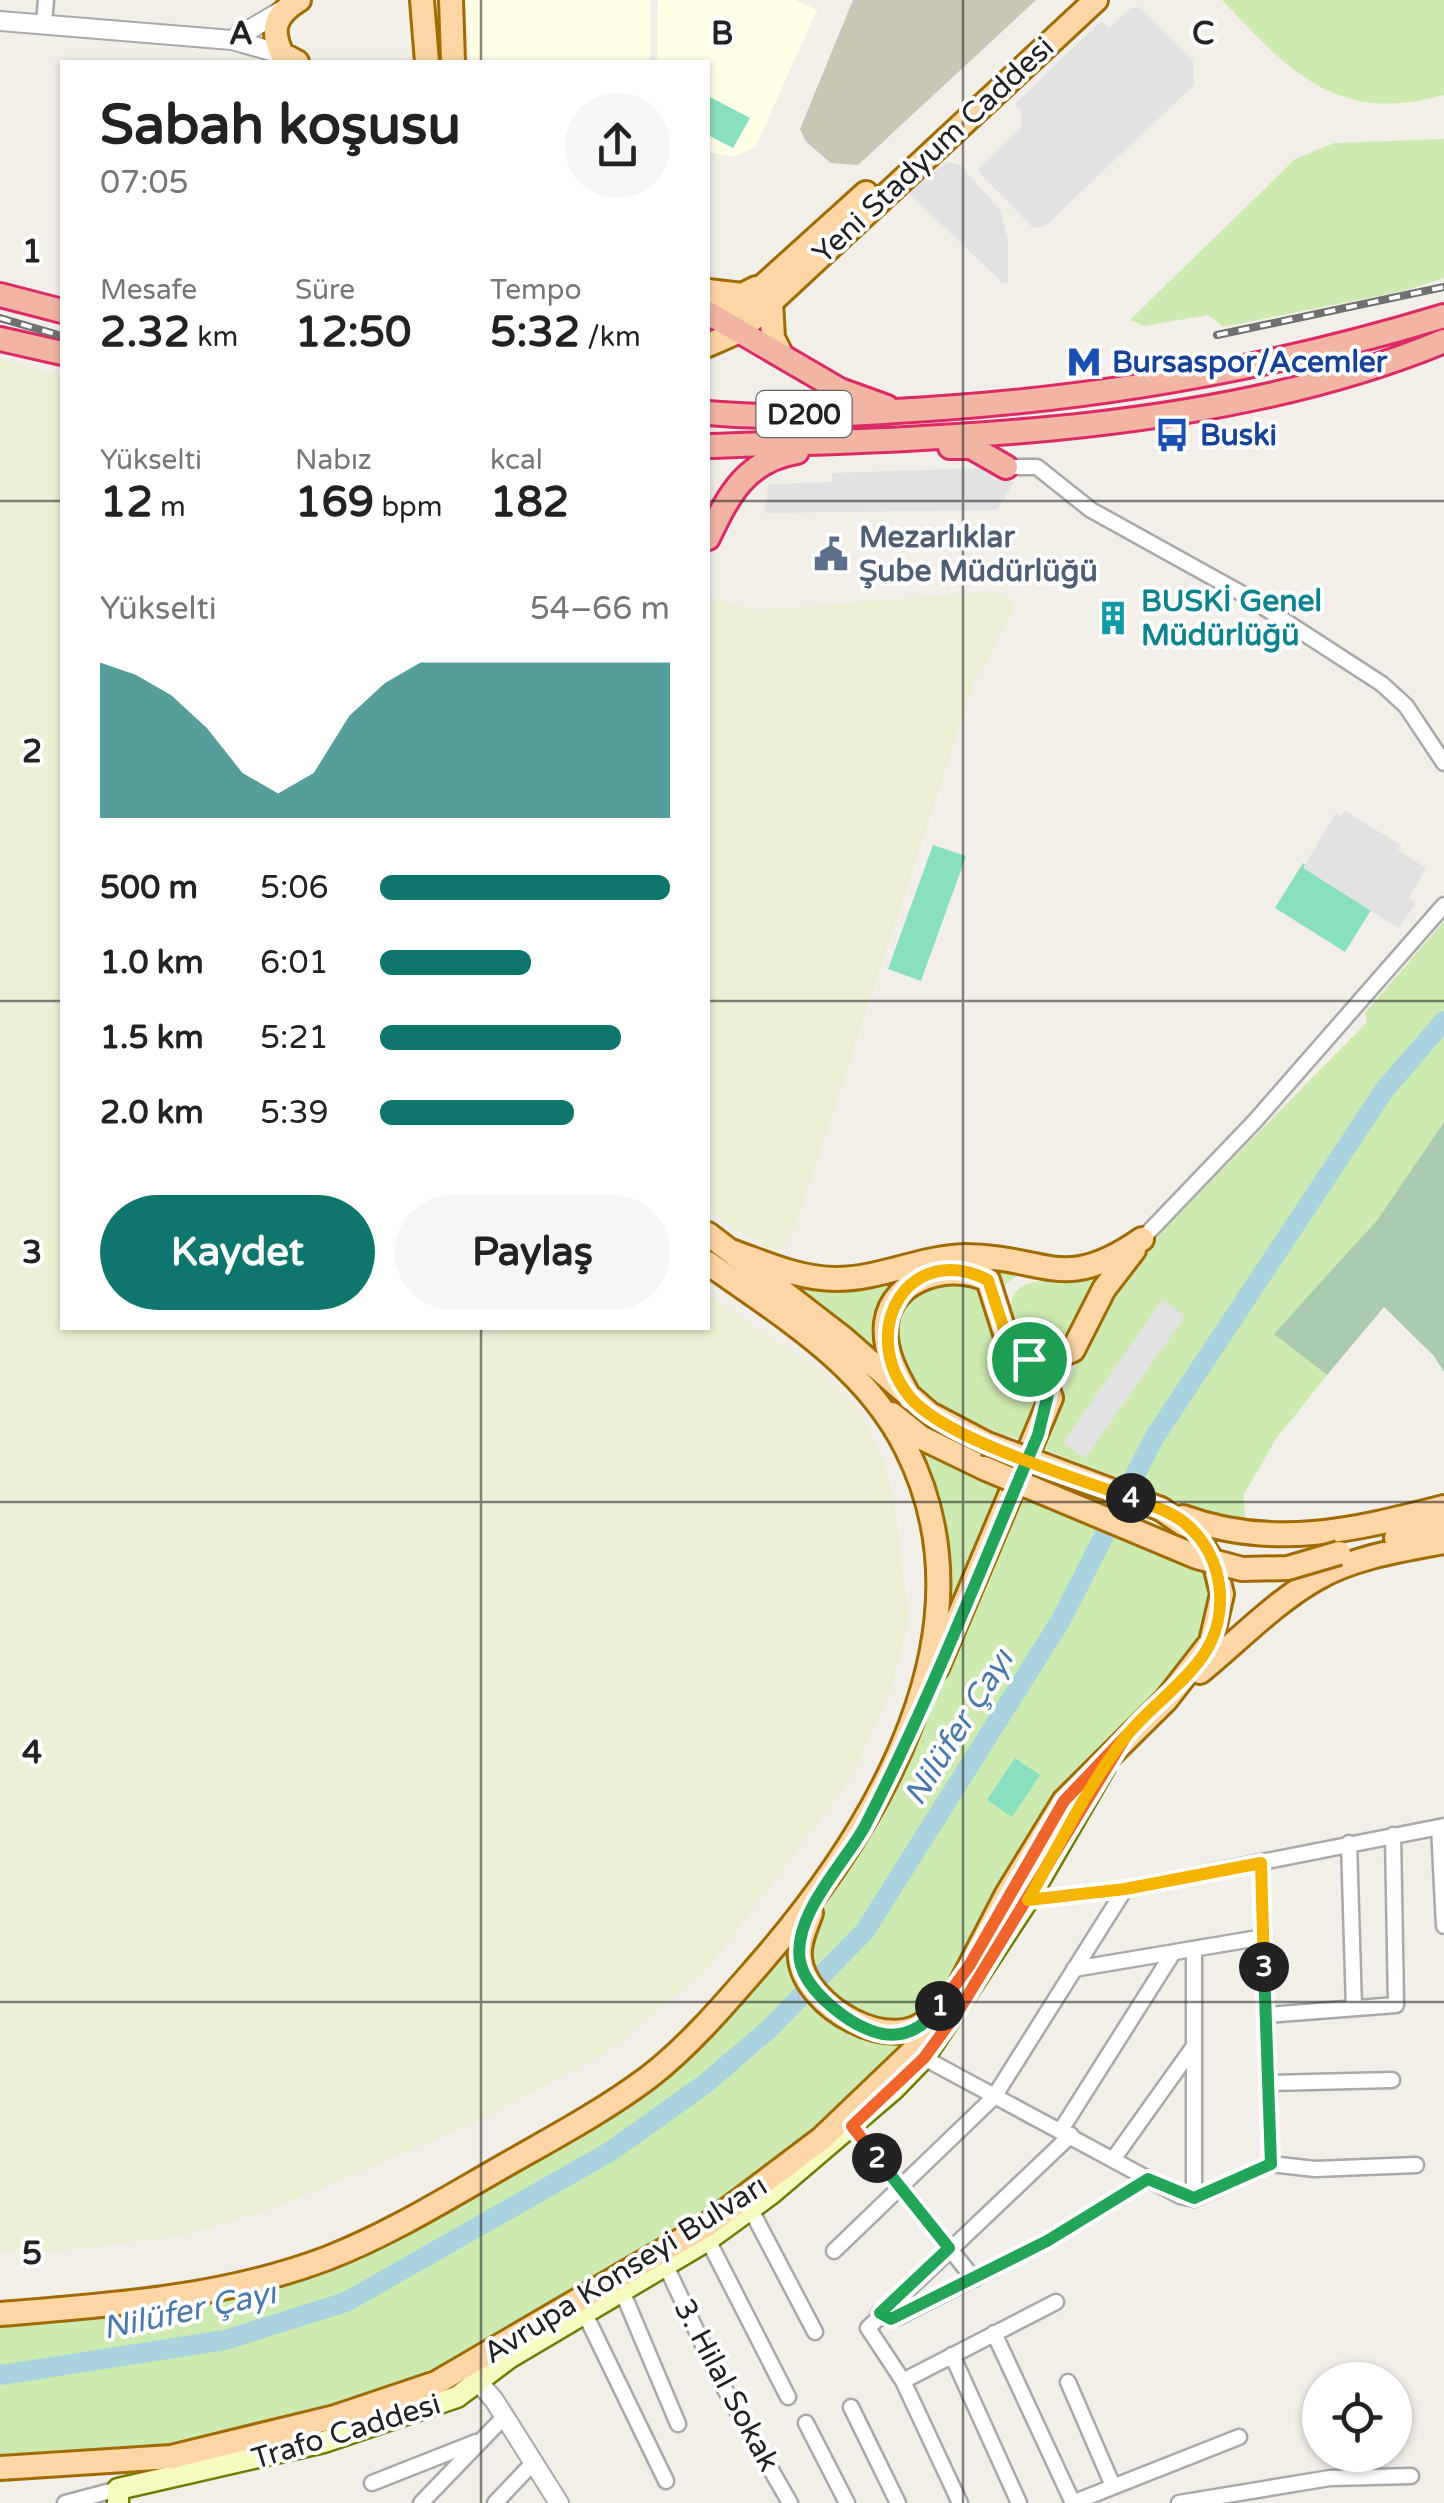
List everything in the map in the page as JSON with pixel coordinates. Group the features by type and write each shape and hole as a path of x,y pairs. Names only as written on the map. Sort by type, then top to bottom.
{"highway":[{"path":"0,295 60,310"},
{"path":"710,314 840,390 900,412"},
{"name":"D200","path":"710,413 900,412 1063,399 1288,360 1444,316"},
{"path":"0,339 60,353"},
{"name":"D200","path":"710,446 1020,432 1117,419 1376,369 1444,344"},
{"path":"710,534 734,486 752,470 790,453 871,441 910,449 971,447 1006,467"}],"main road":[{"path":"422,0 427,60"},
{"path":"451,0 454,60"},
{"name":"Yeni Stadyum Caddesi","path":"766,294 1073,0"},
{"name":"Yeni Stadyum Caddesi","path":"766,294 1096,0"},
{"path":"290,5 274,31 290,58"},
{"path":"710,291 766,294"},
{"path":"710,313 733,311 766,294"},
{"path":"710,344 740,331 766,294"},
{"path":"766,294 773,338 780,352"},
{"name":"Avrupa Konseyi Bulvarı","path":"0,2468 172,2458 335,2418 473,2375 764,2185 821,2139 912,2053 946,2012 1064,1801 1166,1700 1211,1642 1222,1594 1204,1546 1184,1522 1160,1509 985,1443 930,1414 843,1338 710,1235"},
{"path":"731,1251 803,1276 838,1279 967,1256 1045,1271 1079,1271 1114,1259 1142,1239"},
{"path":"1029,1359 1049,1360 1074,1350 1104,1289 1142,1239"},
{"path":"710,1264 819,1342 870,1396 922,1438 1197,1558 1242,1569 1288,1568 1444,1525"},
{"path":"1000,1323 1000,1305 1007,1289 1022,1277 1045,1271"},
{"path":"0,2314 140,2303 228,2287 327,2258 402,2224 578,2124 650,2076 717,2013 817,1896 864,1828 906,1740 1050,1398 1050,1386 1029,1359 1008,1342 988,1280 972,1272 941,1273 916,1282 898,1298 886,1320 894,1370 910,1398"},
{"path":"870,1396 904,1445 920,1479 938,1550 932,1639 906,1740"},
{"path":"1160,1509 1229,1531 1284,1536 1342,1533 1444,1507"},
{"path":"1166,1700 1316,1578 1359,1561 1444,1542"},
{"name":"Trafo Caddesi","path":"118,2496 324,2442 456,2397 473,2375 509,2358 708,2240 852,2126 924,2058 1028,1900 1126,1736"},
{"path":"817,1896 801,1940 800,1959 806,1978 822,1997 872,2031 904,2034 929,2019 969,1966"}],"street":[{"path":"44,24 46,0"},
{"path":"232,40 290,5"},
{"path":"0,21 232,40 290,58"},
{"path":"1006,467 1036,466 1091,510 1248,597 1382,684 1406,706 1444,762"},
{"path":"1142,1239 1255,1120 1444,905"},
{"path":"1028,1900 1125,1889 1442,1826 1444,1926"},
{"path":"1266,2015 1396,2005 1393,1835"},
{"path":"1349,1843 1354,2008"},
{"path":"1261,1863 1271,2164"},
{"path":"834,2251 994,2097 1125,1889"},
{"path":"1074,1969 1264,1937"},
{"path":"1194,1949 1194,2198"},
{"path":"960,2503 903,2381 868,2328 1066,2133 1173,1953"},
{"path":"1114,2158 1194,2046"},
{"path":"924,2058 1148,2179 1194,2198 1271,2164 1315,2169 1416,2165"},
{"path":"1268,2083 1392,2080"},
{"path":"852,2126 974,2278"},
{"path":"880,2313 891,2319 900,2316 1047,2241 1148,2179"},
{"path":"750,2208 815,2332"},
{"path":"708,2240 788,2397"},
{"name":"3. Hilal Sokak","path":"666,2266 719,2379 790,2503"},
{"path":"622,2291 678,2424"},
{"path":"903,2381 1056,2302"},
{"path":"584,2314 666,2481"},
{"path":"994,2333 1073,2503 1239,2437"},
{"path":"952,2354 1019,2503"},
{"path":"473,2375 560,2503"},
{"path":"1068,2382 1113,2486"},
{"path":"851,2407 898,2503"},
{"path":"421,2503 504,2417"},
{"path":"806,2422 847,2503"},
{"path":"372,2482 482,2440"},
{"path":"495,2503 532,2464"},
{"path":"1179,2503 1330,2478 1411,2476"},
{"path":"66,2503 118,2496"}],"shaded area":[{"path":"465,0 650,0 650,60 470,60"},
{"path":"658,0 795,0 817,10 756,146 735,157 710,152 710,60 657,60"},
{"path":"853,0 1036,0 858,165 831,163 806,142 800,129"},
{"path":"1139,7 1193,61 1194,85 1044,227 1032,227 977,170 1022,127 1021,111 1015,104 1101,21 1109,28 1131,8"},
{"path":"948,162 960,165 1000,210 1008,240 1008,282 1003,283 906,191"},
{"path":"0,359 60,375 60,1330 710,1330 710,1295 813,1367 859,1410 884,1461 894,1499 909,1622 891,1689 852,1777 706,1971 610,2050 481,2120 277,2207 185,2235 60,2251 0,2251"},
{"path":"983,468 1014,482 997,510 764,513 769,484 832,482 832,473"},
{"path":"997,591 1014,601 1012,614 974,683 797,1222 784,1248 772,1251 710,1212 710,598 758,610"},
{"path":"1345,811 1401,845 1398,850 1426,868 1409,898 1416,904 1398,928 1303,868 1336,813 1341,816"},
{"path":"1444,1122 1444,1372 1434,1356 1384,1307 1327,1375 1274,1334 1378,1219"},
{"path":"1162,1300 1185,1316 1085,1458 1063,1443"}],"green space":[{"path":"1222,0 1444,0 1444,95 1374,103 1318,86 1270,49"},
{"path":"710,97 750,118 733,148 710,136"},
{"path":"1444,139 1444,278 1403,291 1223,327 1208,315 1144,326 1130,320 1295,159 1334,143"},
{"path":"933,845 966,856 921,981 888,969"},
{"path":"1303,863 1373,907 1345,952 1275,908"},
{"path":"1444,921 1444,1122 1378,1219 1275,1334 1327,1375 1276,1439 1243,1496 1246,1522 1191,1507 1039,1447 1103,1305 1144,1249 1367,1022 1365,1013"},
{"path":"962,1262 1021,1272 1001,1288 982,1269 890,1302 891,1373 779,1273"},
{"path":"1114,1265 1066,1346 1040,1350 1015,1335 1011,1314 1017,1290 1026,1284 1084,1275"},
{"path":"969,1281 981,1296 997,1344 1041,1390 1027,1442 945,1410 920,1393 902,1369 894,1338 895,1322 909,1295 927,1284"},
{"path":"905,1428 933,1434 1015,1470 948,1624 945,1547 935,1499"},
{"path":"1029,1475 1134,1513 1166,1531 1191,1552 1206,1579 1207,1612 1193,1653 1075,1773 1042,1817 938,2002 923,2020 892,2028 826,1990 806,1956 811,1927 879,1825"},
{"path":"1015,1758 1040,1775 1012,1817 987,1800"},
{"path":"794,1937 792,1962 846,2022 878,2039 896,2041 917,2036 816,2135 678,2236 430,2378 193,2448 0,2464 0,2325 136,2314 212,2301 296,2278 699,2045 760,1982"}],"waterway":[{"name":"Nilüfer Çayı","path":"0,2375 225,2340 346,2302 611,2151 705,2084 768,2030 865,1931 1061,1620 1154,1438 1385,1089 1444,1021"}],"railway":[{"path":"1217,335 1444,287"},
{"path":"0,318 60,335"}],"place":[{"name":"Bursaspor/Acemler","path":"1084,362"},
{"name":"Buski","path":"1172,435"},
{"name":"Mezarlıklar Şube Müdürlüğü","path":"831,554"},
{"name":"BUSKİ Genel Müdürlüğü","path":"1113,618"}],"route":[{"path":"1029,1359 1008,1342 988,1280 972,1272 941,1273 916,1282 898,1298 886,1320 894,1370 910,1398 930,1414 985,1443 996,1447 1068,1474 1140,1502 1160,1509 1184,1522 1215,1565 1222,1594 1218,1626 1211,1642 1166,1700 1126,1736 1098,1776 1085,1802 1028,1900 1125,1889 1261,1863 1271,2164 1194,2198 1180,2196 1148,2179 1047,2241 891,2319 880,2313 949,2248 852,2126 924,2058 959,2010 1028,1900 1098,1776 1126,1736 1064,1801 1036,1843 969,1966 922,2026 904,2034 872,2031 822,1997 806,1978 800,1959 801,1940 817,1896 864,1828 906,1740 994,1537 1038,1435 1050,1386 1029,1359"}]}
